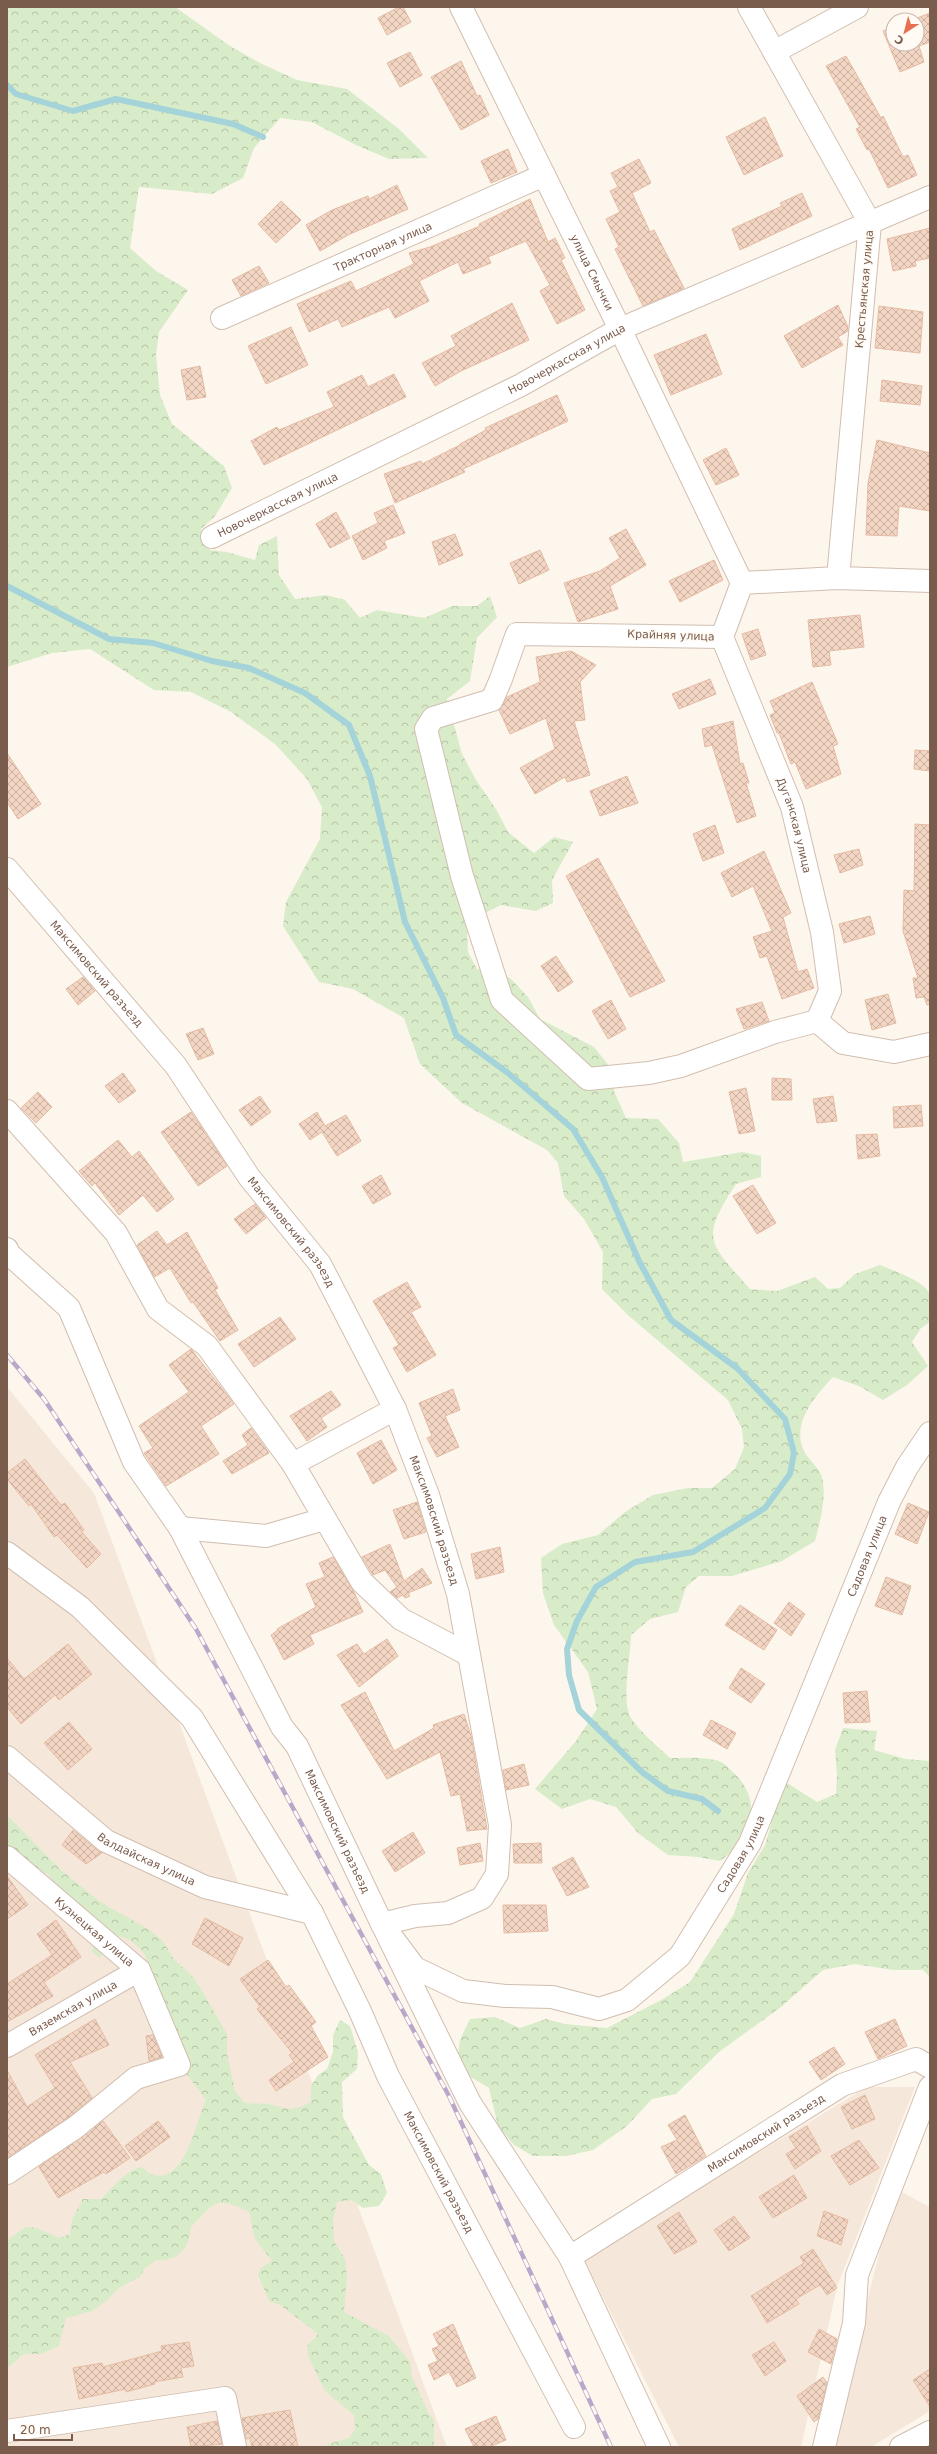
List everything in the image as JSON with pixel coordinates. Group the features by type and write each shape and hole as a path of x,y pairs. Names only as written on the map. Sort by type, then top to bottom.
{"street":[{"name":"улица Смычки","path":"461,7 620,329 742,583"},
{"name":"Крестьянская улица","path":"749,7 870,223 838,578"},
{"path":"774,52 858,7"},
{"name":"Тракторная улица","path":"222,318 544,175"},
{"name":"Новочеркасская улица","path":"212,537 521,385 620,329 930,197"},
{"path":"742,583 838,578 930,581"},
{"name":"Крайняя улица","path":"742,583 722,637 516,634 502,679 492,700 433,718 426,729 462,876 502,1000 588,1079 649,1074 703,1059 775,1032 817,1021"},
{"name":"Дуганская улица","path":"722,637 792,807 822,932 830,991 817,1021"},
{"name":"Максимовский разъезд","path":"7,869 176,1066 249,1177 320,1264 395,1410 428,1496 458,1594 467,1654 500,1825 497,1874 482,1898 448,1913 415,1916 382,1924"},
{"path":"817,1021 843,1043 894,1052 930,1044"},
{"path":"7,1111 116,1233 158,1309 207,1346 292,1464 362,1582 401,1619 467,1654"},
{"name":"Максимовский разъезд","path":"7,1249 9,1254 69,1308 134,1462 180,1528 282,1727 297,1746 470,2103 570,2257 659,2447"},
{"path":"292,1464 395,1410"},
{"name":"Садовая улица","path":"382,1924 415,1968 463,1992 505,1996 552,1997 599,2009 627,2000 680,1956 750,1843 889,1502 907,1468 930,1433"},
{"path":"180,1528 266,1536 324,1519"},
{"name":"Максимовский разъезд","path":"7,1553 80,1607 192,1718 312,1913 388,2076 574,2427"},
{"name":"Валдайская улица","path":"7,1757 106,1841 205,1887 312,1913"},
{"name":"Кузнецкая улица","path":"7,1857 139,1970 180,2065 136,2078 76,2127 7,2173"},
{"name":"Вяземская улица","path":"7,2046 139,1970"},
{"name":"Максимовский разъезд","path":"570,2257 842,2085 916,2059 930,2067"},
{"path":"824,2447 854,2323 857,2275 930,2087"},
{"path":"7,2431 225,2398 235,2447"},
{"path":"901,2447 930,2432"}],"shaded area":[{"path":"7,1387 94,1493 447,2447 7,2447"},
{"path":"867,2087 915,2087 837,2287 801,2447 679,2447 583,2258"},
{"path":"896,2189 930,2207 930,2411 871,2447 829,2447"}],"green space":[{"path":"7,7 175,7 230,46 260,63 297,80 347,89 399,129 428,158 389,159 356,145 312,122 280,118 254,148 243,178 212,194 139,187 130,248 156,271 188,290 159,332 156,355 160,395 172,424 224,466 232,488 215,516 201,529 210,550 227,552 255,560 259,545 277,536 279,575 295,599 326,595 345,600 360,618 377,610 424,618 452,606 477,606 490,596 497,617 477,638 470,681 447,699 462,754 476,780 496,809 508,832 534,853 554,837 573,842 552,880 553,903 536,911 501,905 487,912 467,934 468,952 477,969 510,978 528,997 540,1019 594,1047 614,1072 614,1091 626,1118 658,1119 679,1143 683,1162 743,1152 761,1156 761,1177 736,1184 717,1217 714,1229 714,1240 718,1250 750,1289 777,1291 815,1277 828,1289 840,1288 855,1274 880,1265 921,1284 929,1293 931,1303 930,1322 921,1328 912,1342 928,1366 907,1385 883,1400 859,1386 833,1377 813,1401 803,1419 800,1439 805,1453 822,1477 824,1493 815,1541 782,1561 732,1576 699,1576 686,1587 678,1612 650,1619 631,1635 627,1678 627,1701 628,1711 635,1724 670,1758 702,1758 723,1763 744,1785 749,1797 751,1809 750,1820 746,1832 740,1843 720,1861 698,1857 668,1855 638,1833 616,1807 590,1799 562,1809 535,1789 576,1741 597,1709 588,1672 554,1625 543,1593 541,1558 562,1544 598,1535 625,1512 653,1495 688,1488 712,1488 735,1469 744,1447 742,1429 728,1400 629,1316 602,1289 603,1252 584,1219 564,1196 558,1163 547,1150 462,1103 420,1064 404,1018 353,989 319,982 283,926 286,902 320,839 322,807 307,779 275,744 231,712 191,692 154,690 90,649 52,653 7,667"},
{"path":"843,1728 877,1731 874,1750 906,1759 930,1761 930,1977 923,1970 893,1970 855,1964 823,1970 781,2007 719,2052 676,2094 652,2099 627,2126 593,2150 566,2156 533,2156 514,2145 498,2126 489,2088 469,2076 457,2061 460,2040 470,2019 495,2017 520,2028 546,2019 565,2024 607,2028 663,1999 690,1982 734,1914 748,1873 765,1845 784,1781 817,1802 836,1794 837,1775 835,1750"},
{"path":"7,1815 60,1869 99,1901 148,1929 163,1941 173,1958 195,1979 227,2034 227,2054 235,2091 245,2103 268,2104 290,2109 311,2102 311,2086 318,2075 327,2069 333,2052 333,2035 340,2020 350,2026 358,2052 357,2069 342,2082 343,2117 369,2165 381,2174 387,2193 379,2206 363,2208 351,2200 337,2202 333,2221 334,2241 345,2259 347,2278 344,2312 389,2336 410,2362 412,2377 428,2412 434,2420 434,2447 325,2447 328,2444 349,2438 355,2429 354,2415 325,2391 308,2356 307,2346 318,2334 280,2305 269,2301 258,2275 261,2268 272,2261 255,2239 249,2212 229,2204 216,2204 205,2212 191,2227 190,2235 185,2247 176,2256 170,2259 156,2260 145,2268 140,2277 120,2287 109,2299 92,2311 66,2318 59,2346 41,2354 24,2354 7,2368 7,2240 26,2227 36,2228 60,2238 70,2234 72,2219 83,2199 101,2199 119,2180 135,2169 142,2167 153,2175 166,2175 175,2169 182,2160 194,2135 206,2100 185,2072 145,1955 133,1942 124,1937 107,1934 104,1952 100,1958 92,1952 94,1939 48,1874 39,1872 7,1845"}],"building":[{"path":"399,7 403,7 411,22 387,35 378,18"},
{"path":"930,13 930,42 925,44 925,15"},
{"path":"410,52 422,75 400,87 387,63"},
{"path":"892,52 921,52 924,62 900,72"},
{"path":"846,56 881,118 883,116 903,157 908,155 917,175 888,188 869,149 867,150 856,129 860,127 826,66"},
{"path":"461,61 477,96 480,95 489,115 461,130 431,77"},
{"path":"765,117 783,156 744,175 726,137"},
{"path":"508,149 517,172 491,183 481,161"},
{"path":"639,159 651,183 632,193 650,232 654,230 684,288 643,306 615,249 619,247 606,219 620,212 610,191 618,187 611,173"},
{"path":"397,185 408,209 350,234 320,251 306,225 332,210 368,196 369,199"},
{"path":"802,193 812,216 740,250 732,229 782,206 780,203"},
{"path":"530,199 548,242 555,238 565,258 561,260 585,310 557,324 540,291 550,285 526,241 488,257 491,263 463,274 458,262 419,281 429,301 395,318 389,307 342,327 338,319 309,332 297,304 351,281 356,291 414,264 409,253 430,247 480,226 479,224"},
{"path":"281,201 301,220 276,243 258,224"},
{"path":"930,228 930,258 915,261 916,266 893,271 887,239"},
{"path":"259,266 269,283 241,296 232,280"},
{"path":"512,303 529,340 461,371 435,386 422,363 456,346 451,336"},
{"path":"838,305 848,327 848,331 838,337 843,345 802,368 784,336"},
{"path":"879,306 923,312 920,353 875,348"},
{"path":"291,327 308,365 266,384 248,346"},
{"path":"706,334 722,374 671,395 654,355"},
{"path":"200,366 206,397 187,400 181,370"},
{"path":"394,374 406,397 264,465 251,441 277,427 279,430 334,407 327,392 362,375 368,387"},
{"path":"882,380 922,386 920,405 880,401"},
{"path":"557,395 568,421 463,469 465,472 395,503 384,474 421,461 422,464 460,445 486,430 485,428"},
{"path":"877,440 930,453 930,511 899,506 897,536 866,535 868,483"},
{"path":"726,448 739,475 716,485 703,460"},
{"path":"393,505 405,533 384,541 387,548 363,560 352,536 378,523 374,513"},
{"path":"336,512 350,538 330,548 316,524"},
{"path":"626,529 646,565 610,586 618,609 578,622 564,583 600,571 620,558 609,538"},
{"path":"455,534 463,555 439,565 432,542"},
{"path":"540,550 549,570 519,584 510,563"},
{"path":"714,560 723,580 680,602 669,581"},
{"path":"860,615 864,647 829,651 831,665 813,667 808,620"},
{"path":"758,629 766,655 751,660 742,634"},
{"path":"571,651 596,665 580,682 585,720 574,721 590,775 567,782 565,777 535,794 520,768 555,749 546,718 510,734 499,710 507,697 540,682 536,657"},
{"path":"710,679 716,694 679,709 672,694"},
{"path":"812,682 838,744 833,746 841,774 806,789 795,762 791,764 779,733 777,733 770,715 775,713 770,701"},
{"path":"733,721 740,764 743,763 749,783 746,783 756,816 737,823 712,745 705,747 702,729"},
{"path":"915,750 930,751 930,771 914,769"},
{"path":"7,753 41,804 18,819 7,802"},
{"path":"627,776 638,803 600,816 590,791"},
{"path":"915,824 930,825 930,1004 927,1005 924,997 916,998 913,978 918,978 903,931 904,890 914,891"},
{"path":"715,825 724,853 703,861 693,834"},
{"path":"859,849 863,865 840,873 834,855"},
{"path":"764,851 791,913 783,917 798,972 807,969 814,988 782,999 767,956 760,958 753,937 772,931 753,886 732,897 721,873"},
{"path":"598,858 665,981 630,997 566,876"},
{"path":"870,916 875,934 844,943 839,924"},
{"path":"556,956 573,982 558,992 541,966"},
{"path":"83,977 95,991 78,1005 66,989"},
{"path":"888,994 896,1023 872,1030 865,1000"},
{"path":"611,1000 626,1029 608,1039 592,1011"},
{"path":"762,1002 769,1021 744,1029 736,1009"},
{"path":"203,1028 214,1054 198,1060 186,1034"},
{"path":"123,1073 136,1091 119,1103 105,1086"},
{"path":"772,1078 791,1079 792,1100 772,1100"},
{"path":"746,1088 755,1131 739,1134 729,1092"},
{"path":"38,1092 52,1107 36,1123 21,1108"},
{"path":"260,1096 271,1112 251,1126 239,1110"},
{"path":"833,1096 837,1121 817,1123 813,1099"},
{"path":"921,1105 923,1126 894,1128 893,1107"},
{"path":"191,1112 227,1166 198,1186 161,1132"},
{"path":"317,1112 325,1126 346,1115 361,1141 337,1156 322,1132 310,1140 299,1124"},
{"path":"877,1134 880,1156 858,1159 856,1135"},
{"path":"118,1140 132,1157 139,1151 174,1199 157,1212 143,1195 119,1215 95,1183 92,1186 79,1171"},
{"path":"381,1175 391,1194 373,1204 362,1186"},
{"path":"753,1185 776,1223 757,1234 733,1196"},
{"path":"255,1204 266,1218 246,1234 234,1219"},
{"path":"157,1231 167,1245 187,1232 218,1288 215,1290 238,1330 220,1341 193,1302 191,1303 170,1268 154,1277 137,1245"},
{"path":"407,1282 421,1307 411,1312 436,1355 407,1372 393,1348 399,1345 373,1301"},
{"path":"280,1317 296,1339 254,1367 238,1344"},
{"path":"191,1349 234,1404 201,1426 219,1454 166,1486 144,1453 153,1448 139,1426 189,1392 169,1365"},
{"path":"453,1389 460,1410 445,1416 459,1447 437,1457 427,1438 432,1436 419,1403"},
{"path":"331,1391 341,1405 321,1418 327,1427 307,1441 290,1416"},
{"path":"251,1428 269,1453 232,1474 223,1461 248,1445 242,1435"},
{"path":"381,1440 397,1470 373,1484 357,1453"},
{"path":"25,1459 61,1505 65,1503 84,1530 81,1531 101,1554 87,1568 57,1535 54,1537 31,1504 29,1506 7,1479 7,1473"},
{"path":"417,1502 426,1532 404,1539 393,1510"},
{"path":"908,1503 929,1512 917,1544 895,1534"},
{"path":"390,1544 404,1581 422,1568 432,1583 408,1593 410,1596 405,1598 403,1595 397,1598 390,1592 397,1587 385,1570 373,1575 362,1557"},
{"path":"500,1547 504,1572 476,1579 471,1554"},
{"path":"333,1557 354,1592 363,1612 310,1635 314,1644 284,1660 271,1635 278,1630 277,1629 316,1607 306,1584 325,1577 319,1563"},
{"path":"886,1577 911,1586 902,1615 875,1606"},
{"path":"789,1602 805,1614 791,1636 774,1623"},
{"path":"740,1605 777,1630 764,1650 725,1625"},
{"path":"387,1639 398,1656 359,1687 337,1655 357,1644 364,1654"},
{"path":"68,1644 92,1674 59,1700 55,1695 21,1724 7,1707 7,1658 24,1679"},
{"path":"741,1668 765,1684 751,1703 729,1688"},
{"path":"867,1691 870,1722 845,1723 843,1693"},
{"path":"365,1692 394,1751 434,1728 433,1725 464,1714 471,1736 487,1829 467,1831 460,1794 451,1796 440,1752 387,1779 341,1705"},
{"path":"711,1720 736,1733 727,1749 703,1735"},
{"path":"69,1722 92,1749 68,1770 44,1743"},
{"path":"524,1764 529,1785 506,1790 503,1770"},
{"path":"73,1830 102,1853 86,1864 62,1845"},
{"path":"413,1832 425,1853 395,1872 382,1851"},
{"path":"480,1843 483,1861 460,1865 457,1848"},
{"path":"541,1843 542,1863 514,1863 513,1844"},
{"path":"573,1857 589,1887 567,1896 552,1868"},
{"path":"7,1876 28,1905 7,1919"},
{"path":"503,1905 546,1905 548,1931 504,1933"},
{"path":"205,1918 243,1938 229,1966 192,1944"},
{"path":"56,1920 81,1957 44,1982 53,1996 7,2022 7,1984 52,1955 37,1934"},
{"path":"268,1960 286,1987 289,1985 316,2022 311,2026 328,2057 276,2091 269,2080 294,2062 289,2055 292,2053 257,2009 260,2007 240,1979"},
{"path":"95,2019 109,2045 70,2062 92,2098 69,2117 7,2158 7,2070 27,2107 55,2088 35,2055"},
{"path":"895,2019 907,2046 878,2059 865,2032"},
{"path":"153,2035 162,2057 149,2061 146,2036"},
{"path":"834,2047 845,2064 821,2080 809,2062"},
{"path":"865,2095 875,2119 852,2129 841,2107"},
{"path":"685,2115 706,2156 676,2174 661,2147 677,2140 668,2125"},
{"path":"103,2121 130,2158 106,2174 104,2172 58,2198 39,2167"},
{"path":"158,2121 170,2137 136,2161 125,2146"},
{"path":"807,2126 821,2151 795,2169 786,2154 796,2148 789,2137"},
{"path":"859,2140 879,2168 850,2185 831,2156"},
{"path":"794,2175 807,2198 773,2218 759,2197"},
{"path":"824,2211 848,2220 841,2245 817,2236"},
{"path":"679,2212 697,2242 674,2254 657,2226"},
{"path":"734,2216 750,2238 729,2251 714,2230"},
{"path":"813,2249 837,2288 827,2295 820,2285 796,2299 799,2304 767,2323 751,2296 804,2263 800,2257"},
{"path":"453,2324 476,2378 457,2387 449,2372 434,2380 428,2365 438,2361 432,2349 439,2346 433,2334"},
{"path":"819,2329 837,2339 831,2364 808,2352"},
{"path":"189,2342 194,2366 181,2368 183,2377 154,2382 155,2384 126,2392 126,2389 79,2399 73,2368 102,2363 103,2367 162,2351 161,2346"},
{"path":"774,2342 786,2361 765,2376 752,2355"},
{"path":"930,2369 930,2407 913,2380"},
{"path":"823,2377 827,2383 818,2419 814,2422 797,2396"},
{"path":"290,2410 298,2447 252,2447 250,2438 246,2439 242,2418"},
{"path":"496,2416 506,2440 489,2447 474,2447 465,2429"},
{"path":"217,2421 222,2444 191,2447 187,2427"}],"waterway":[{"path":"7,85 16,94 73,111 116,99 233,124 263,137"},
{"path":"7,586 109,639 153,643 212,661 249,668 305,693 349,725 370,776 405,922 443,998 456,1035 508,1073 573,1129 602,1177 639,1261 671,1320 737,1368 785,1419 794,1453 790,1474 765,1508 693,1552 635,1562 596,1587 577,1621 567,1649 569,1675 579,1710 642,1772 668,1791 702,1799 718,1811"}],"railway":[{"path":"7,1355 44,1399 196,1629 449,2096 611,2447"}]}
